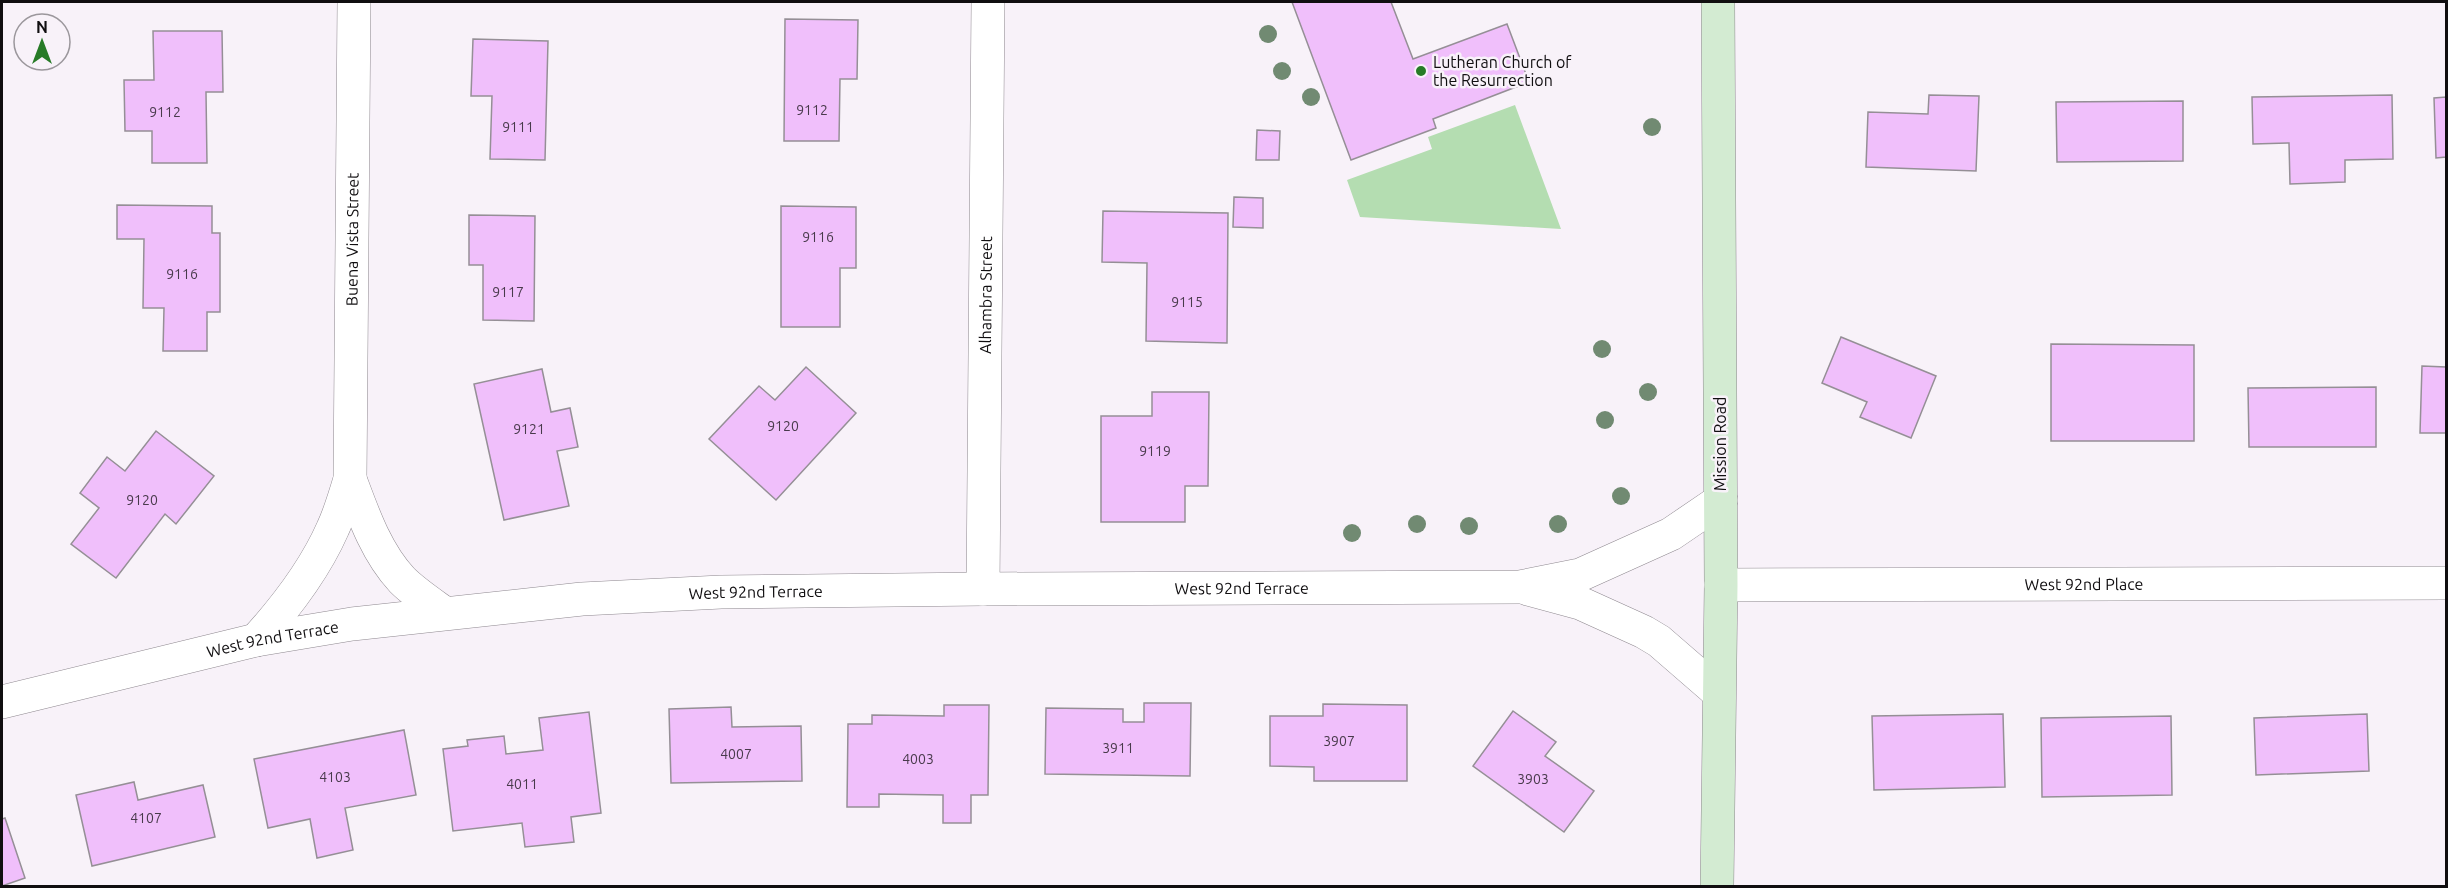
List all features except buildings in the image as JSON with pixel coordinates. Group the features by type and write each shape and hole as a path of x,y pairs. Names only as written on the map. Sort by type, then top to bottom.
{"main road":[{"name":"Mission Road","path":"1718,2 1721,585 1718,886"}],"street":[{"name":"Buena Vista Street","path":"256,640 282,612 300,586 333,529 350,479 354,2"},
{"name":"Alhambra Street","path":"983,589 988,2"},
{"name":"Buena Vista Street","path":"350,479 365,520 389,563 402,580 443,612"},
{"name":"West 92nd Terrace","path":"2,702 256,640 443,612 582,599 710,593 983,589 1520,587 1580,575 1671,534 1720,500"},
{"name":"West 92nd Place","path":"1721,585 2446,583"},
{"name":"West 92nd Terrace","path":"1520,587 1580,603 1644,632 1659,641 1719,693"}],"green space":[{"path":"1515,105 1561,229 1360,217 1347,180 1432,149 1428,137"}],"place":[{"name":"Lutheran Church of the Resurrection","path":"1421,71"}]}
